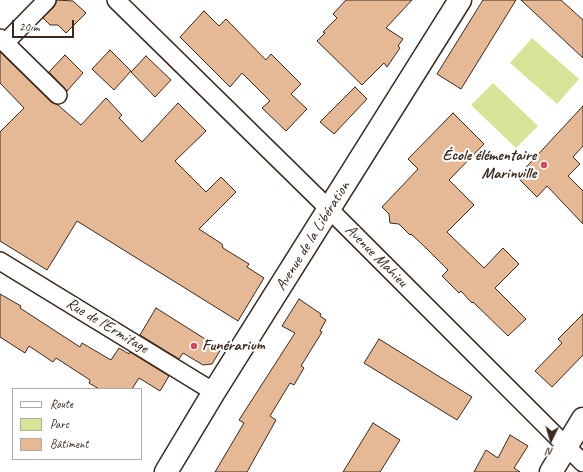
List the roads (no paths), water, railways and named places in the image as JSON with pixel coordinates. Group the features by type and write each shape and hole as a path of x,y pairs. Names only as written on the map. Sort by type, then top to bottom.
{"main road":[{"name":"Avenue de la Libération","path":"166,472 214,392 460,0"},
{"path":"550,472 583,419"}],"street":[{"path":"47,0 3,40 58,94"},
{"name":"Avenue Mahieu","path":"116,0 329,209 583,463"},
{"name":"Rue de l'Ermitage","path":"0,261 214,392"}],"place":[{"name":"École élémentaire Marinville","path":"544,165"},
{"name":"Funérarium","path":"194,346"}]}
